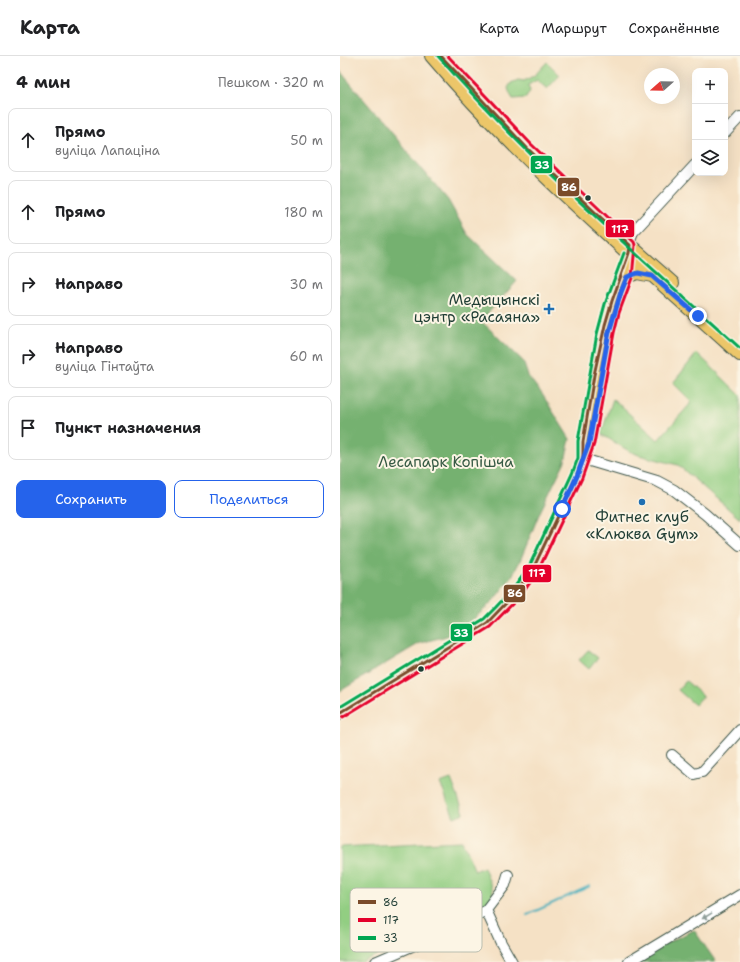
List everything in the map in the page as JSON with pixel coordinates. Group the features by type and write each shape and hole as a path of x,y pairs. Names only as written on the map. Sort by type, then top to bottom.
{"main road":[{"path":"431,56 511,144 630,250 740,344"},
{"path":"441,56 527,148 630,250 652,276 740,355"},
{"path":"340,713 487,623 504,608 532,571 577,476 589,443 609,332 627,277 630,250"},
{"path":"583,459 584,442 602,335 610,306 630,250"},
{"path":"627,277 638,273 652,276"}],"street":[{"path":"728,130 740,116"},
{"path":"630,250 633,232 692,168"},
{"path":"583,459 657,481 674,490 740,545"},
{"path":"672,754 694,774 702,772 740,730"},
{"path":"482,912 486,910 504,885 508,875"},
{"path":"629,962 740,895"},
{"path":"486,910 501,943 512,962"},
{"path":"375,962 398,952"}],"green space":[{"path":"547,62 560,75 547,89 537,80 528,85 530,91 526,98 513,99 508,88 511,83 518,80 524,81 535,75"},
{"name":"Лесапарк Копішча","path":"340,71 448,200 467,234 517,281 481,321 523,361 528,376 542,394 570,439 565,461 540,512 520,561 511,578 492,602 475,618 447,636 420,643 340,691"},
{"path":"697,353 740,395 740,519 678,465 629,451 601,434 613,399 658,440 692,402 673,383"},
{"path":"588,650 598,658 589,669 579,660"},
{"path":"686,681 703,696 695,705 678,690"},
{"path":"451,779 464,813 454,817 440,783"},
{"path":"462,841 475,871 484,867 493,891 492,897 482,907 482,888 350,888 350,952 384,952 362,962 340,962 340,847"},
{"path":"694,930 716,962 626,962"}],"waterway":[{"path":"527,915 590,886"}],"transit line":[{"name":"33","path":"438,56 473,95 547,170 623,242 740,348"},
{"name":"86","path":"340,713 487,623 511,598 532,571 577,476 583,459 583,442 594,375 605,325 629,253 630,245 527,148 441,56"},
{"name":"117","path":"343,717 490,627 521,595 537,573 582,478 594,444 614,333 619,313 632,278 634,242 531,144 448,56"},
{"name":"33","path":"340,707 484,619 513,589 528,569 578,458 578,441 597,334 605,304 624,253"}],"place":[{"name":"Медыцынскі цэнтр «Расаяна»","path":"549,309"},
{"name":"Фитнес клуб «Клюква Gym»","path":"642,502"}],"route":[{"path":"562,509 577,476 589,443 609,332 614,312 627,277 638,273 652,276 698,316"}]}
